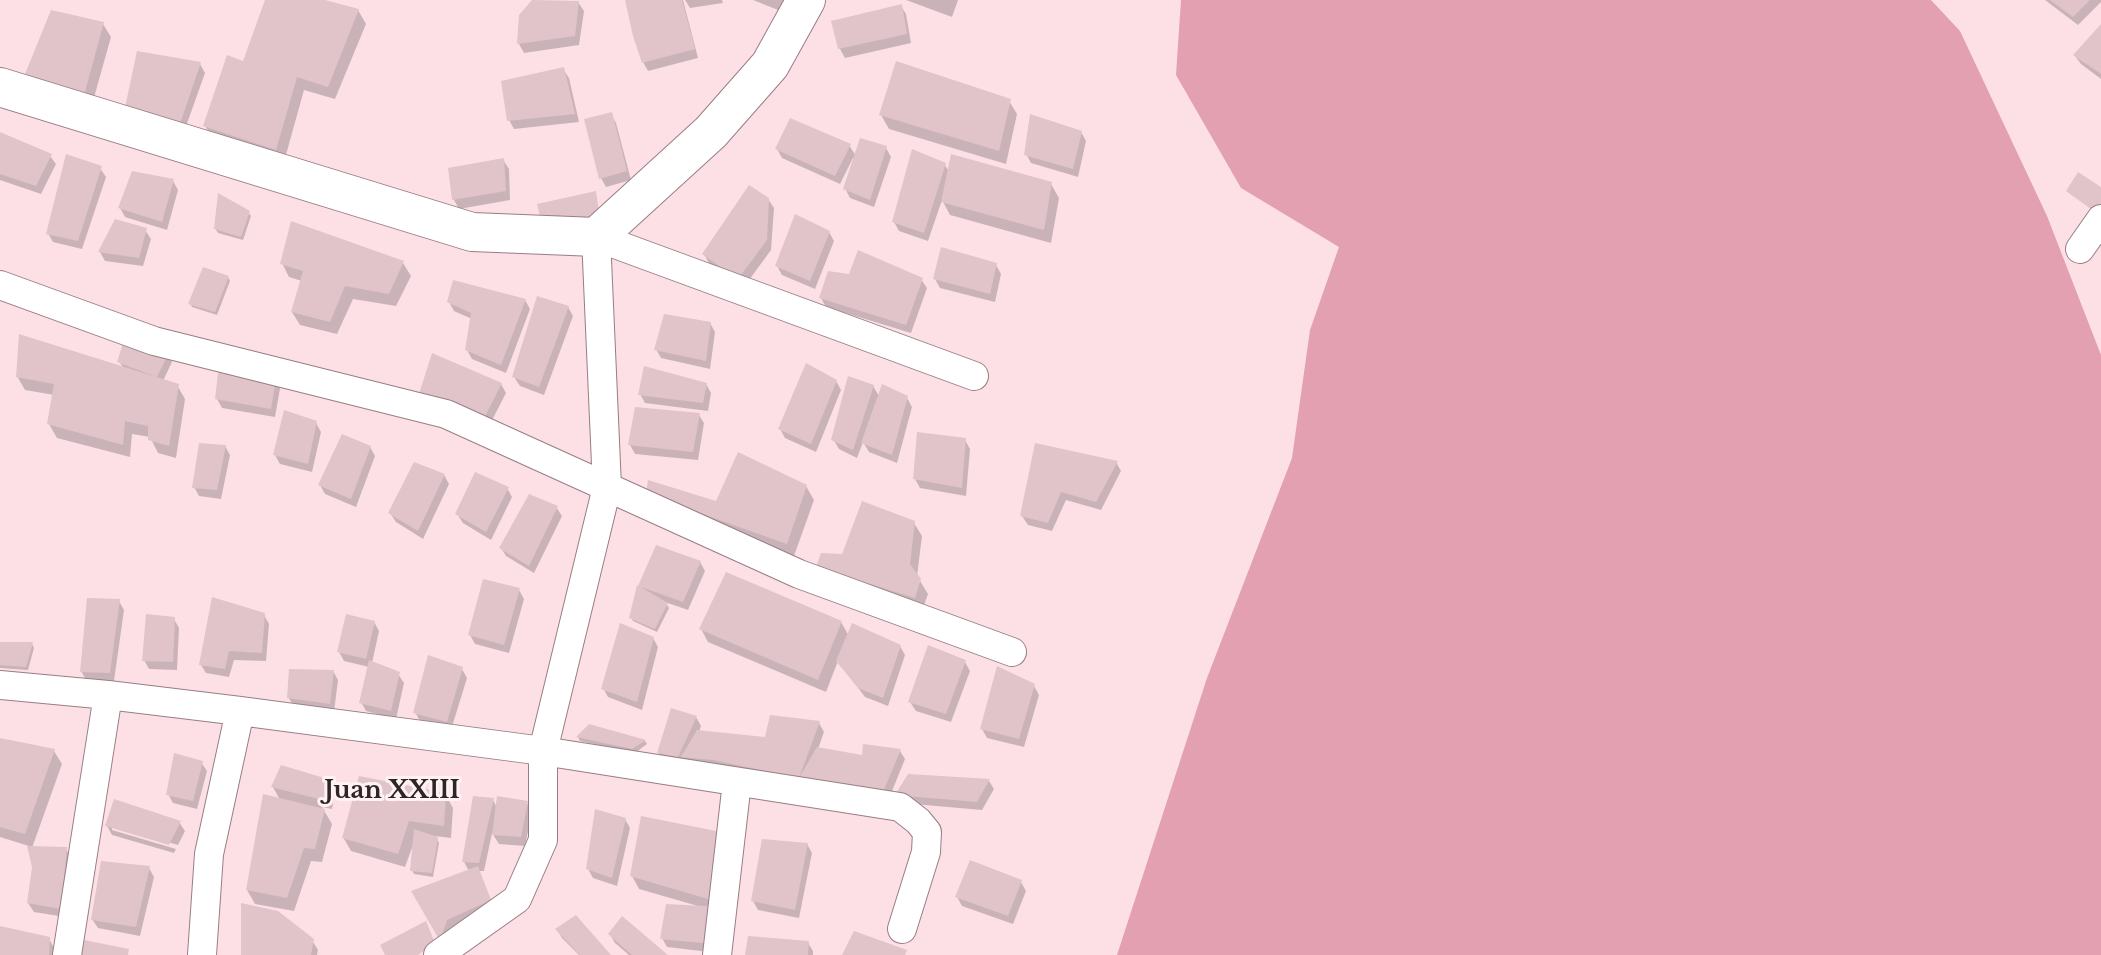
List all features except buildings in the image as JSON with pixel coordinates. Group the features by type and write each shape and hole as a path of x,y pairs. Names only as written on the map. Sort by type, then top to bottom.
{"main road":[{"path":"0,87 472,232 596,237 711,132 770,65 806,0"}],"street":[{"path":"2080,249 2101,219"},
{"path":"438,955 517,899 542,840 543,751 607,487 596,237 974,376"},
{"path":"0,285 154,341 446,414 799,574 1012,652"},
{"path":"0,685 240,711 543,751 900,807 927,832 926,852 902,929"},
{"path":"67,955 108,695"},
{"path":"202,955 209,854 240,711"},
{"path":"718,955 737,782"}],"shaded area":[{"path":"1181,0 1931,0 1960,31 2047,216 2101,355 2101,955 1117,955 1207,678 1292,458 1310,330 1339,247 1241,188 1176,75"}],"district":[{"name":"Juan XXIII","path":"392,791"}]}
